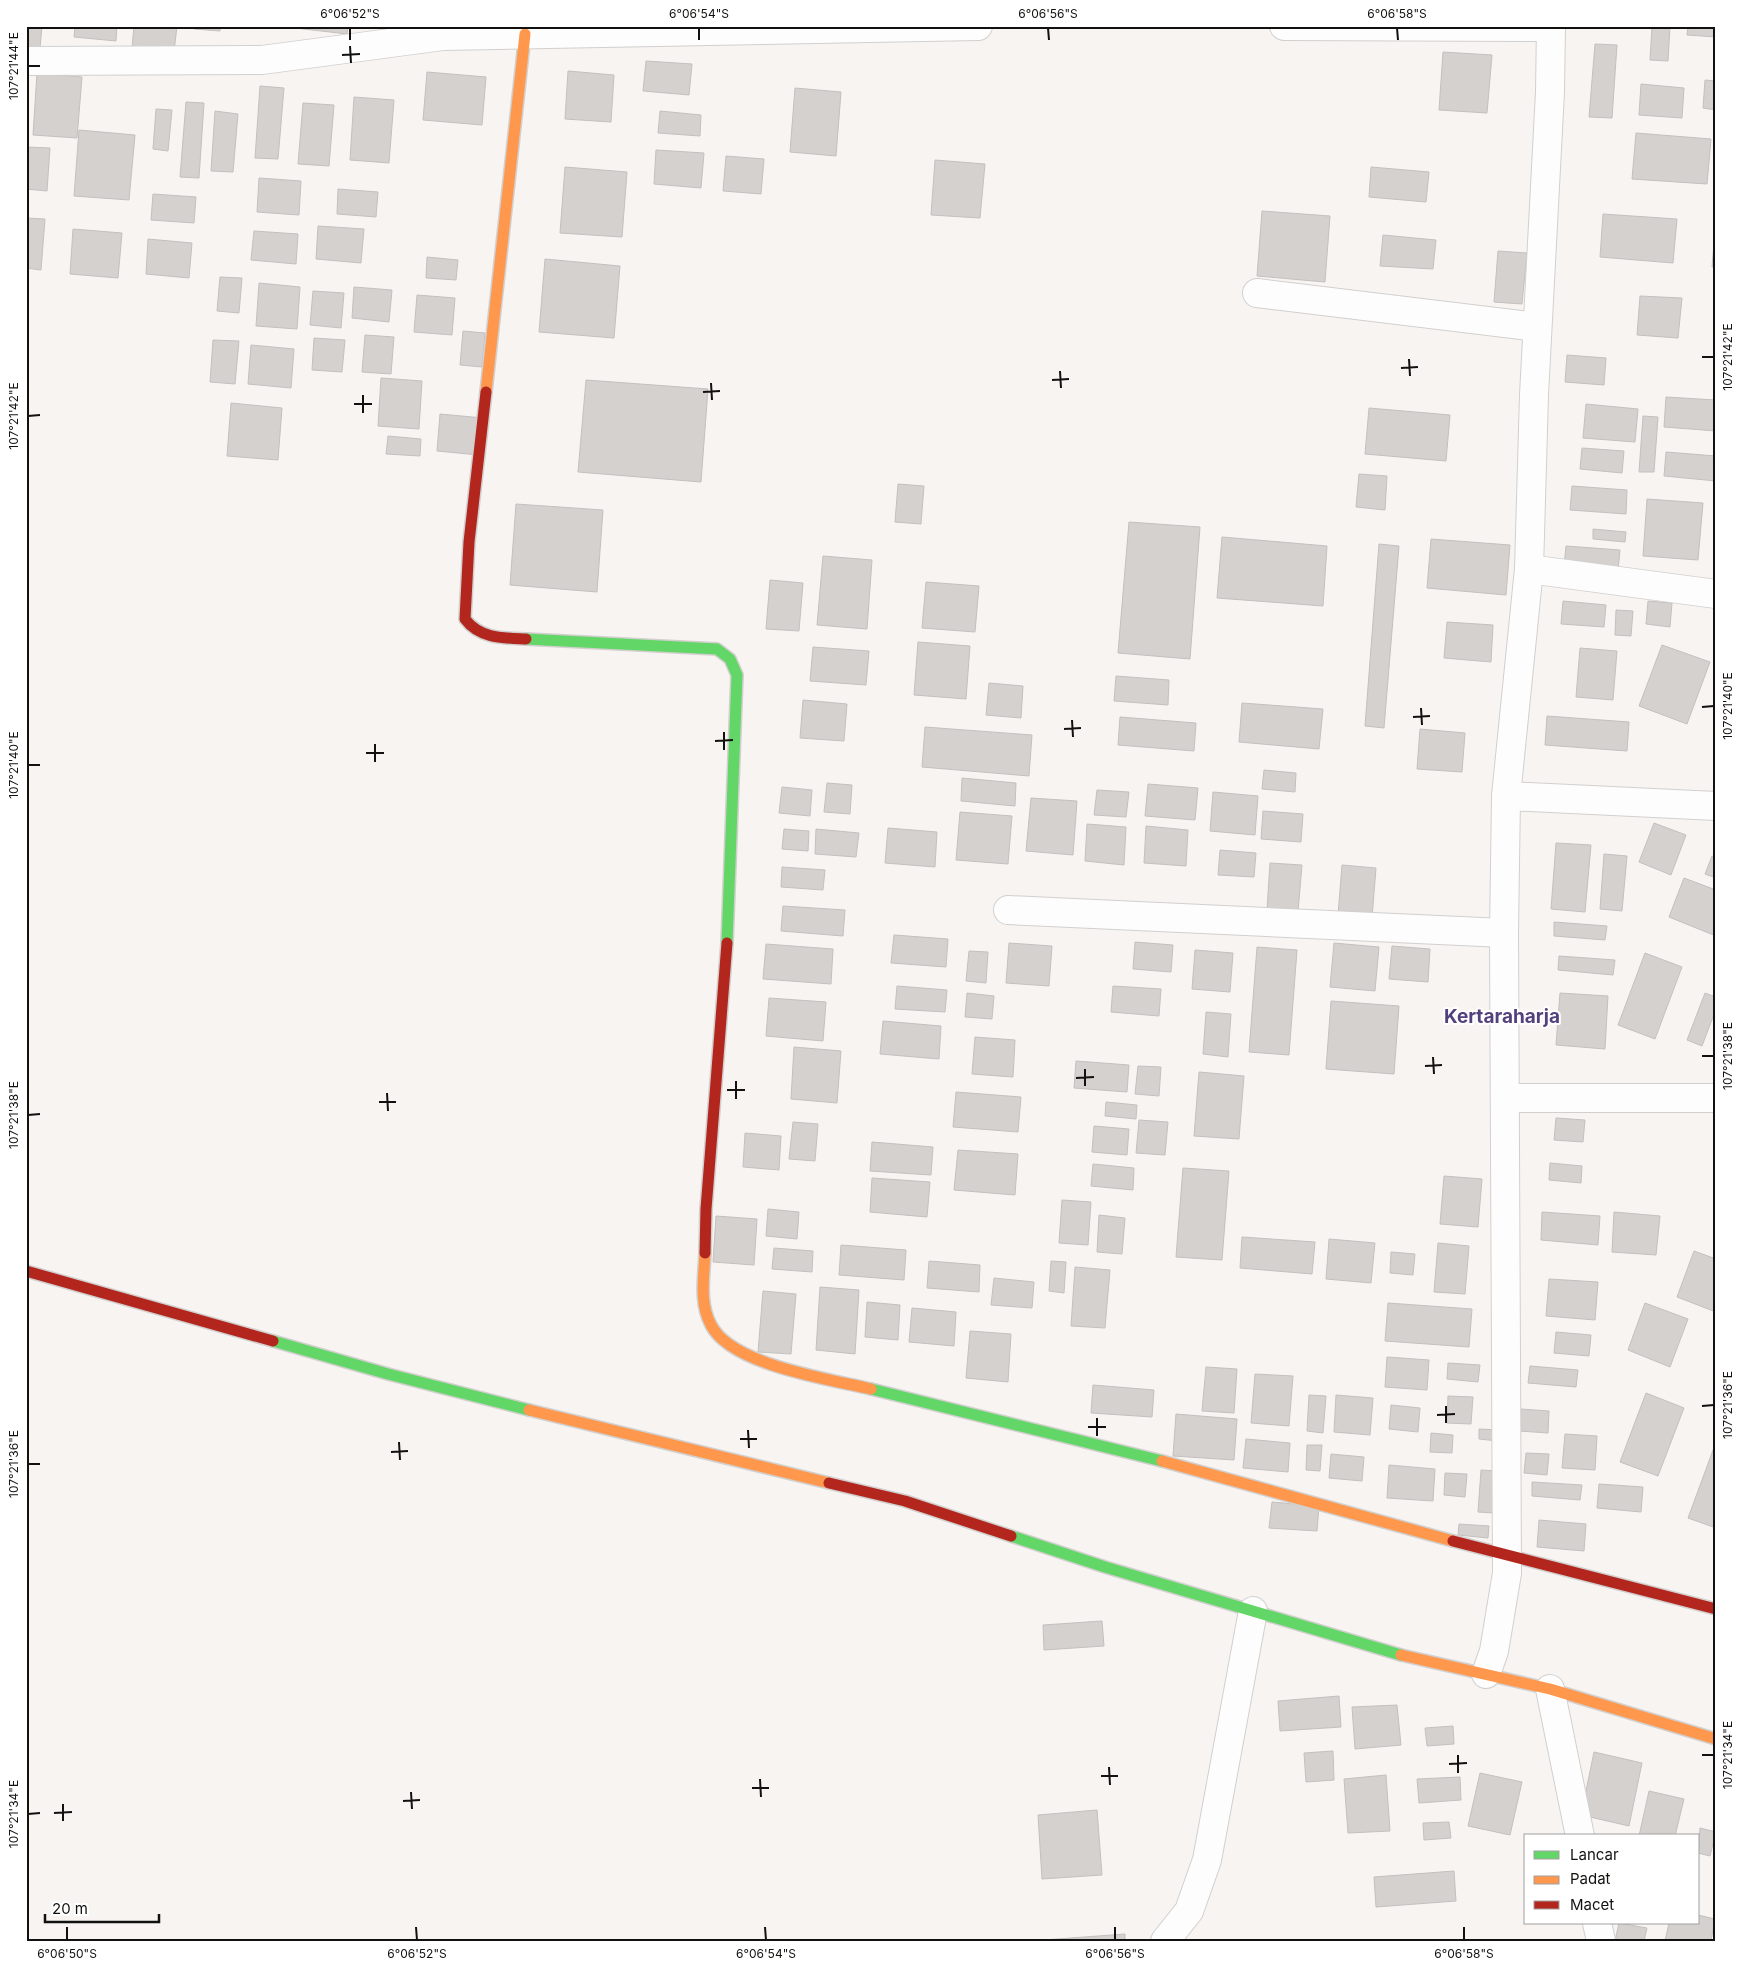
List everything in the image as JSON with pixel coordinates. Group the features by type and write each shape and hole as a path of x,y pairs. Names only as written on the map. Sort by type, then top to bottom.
{"street":[{"path":"26,61 262,60 443,31 525,34 978,26"},
{"path":"1284,26 1551,27 1550,92 1537,327 1529,569 1506,796 1504,1098 1507,1564 1490,1663"},
{"path":"525,34 470,532 465,619 474,630 484,635 500,638 717,649 726,653 733,661 737,675 730,910 705,1237 703,1302 711,1326 731,1347 759,1361 1188,1468 1507,1564 1716,1609"},
{"path":"1257,292 1537,327"},
{"path":"1529,569 1716,594"},
{"path":"1506,796 1716,806"},
{"path":"1008,910 1504,933"},
{"path":"1504,1098 1716,1098"},
{"path":"26,1270 388,1374 648,1440 905,1502 1105,1567 1384,1651 1490,1663 1550,1688 1716,1739"},
{"path":"1165,1941 1189,1911 1207,1860 1254,1611"},
{"path":"1550,1688 1580,1834"},
{"path":"1597,1924 1601,1941"}],"building":[{"path":"26,26 42,26 39,59 26,58"},
{"path":"75,26 117,26 116,41 74,37"},
{"path":"134,26 177,26 174,52 132,48"},
{"path":"194,26 220,26 220,31 194,29"},
{"path":"278,26 348,26 347,34"},
{"path":"1652,26 1670,26 1668,61 1650,60"},
{"path":"1688,26 1716,26 1716,37 1687,35"},
{"path":"1595,44 1617,45 1612,118 1589,117"},
{"path":"1443,52 1492,55 1487,113 1439,110"},
{"path":"646,61 692,64 689,95 643,91"},
{"path":"568,71 614,75 611,122 565,119"},
{"path":"427,72 486,77 482,125 423,120"},
{"path":"37,73 82,77 77,138 33,135"},
{"path":"1705,80 1716,81 1716,110 1703,108"},
{"path":"1641,84 1684,88 1682,118 1639,115"},
{"path":"260,86 284,88 278,159 255,158"},
{"path":"795,88 841,92 836,156 790,152"},
{"path":"354,97 394,100 389,163 350,160"},
{"path":"186,102 204,103 199,178 180,177"},
{"path":"303,103 334,105 329,166 298,164"},
{"path":"156,109 172,110 168,151 153,149"},
{"path":"215,111 238,114 233,172 211,171"},
{"path":"660,111 701,115 700,136 658,133"},
{"path":"79,130 135,135 129,200 74,196"},
{"path":"1636,133 1711,139 1707,184 1632,179"},
{"path":"26,147 50,148 47,191 26,189"},
{"path":"656,150 704,153 701,188 654,184"},
{"path":"726,156 764,159 761,194 723,191"},
{"path":"935,160 985,164 980,218 931,215"},
{"path":"565,167 627,172 622,237 560,233"},
{"path":"1371,167 1429,172 1426,202 1369,197"},
{"path":"259,178 301,181 299,215 257,212"},
{"path":"338,189 378,192 376,217 337,214"},
{"path":"153,194 196,197 194,223 151,220"},
{"path":"1262,211 1330,216 1325,282 1257,276"},
{"path":"1603,214 1677,219 1673,263 1600,257"},
{"path":"26,218 45,219 41,270 26,268"},
{"path":"1716,221 1716,267 1712,267"},
{"path":"318,226 364,229 361,263 316,259"},
{"path":"73,229 122,233 118,278 70,274"},
{"path":"254,231 298,234 296,264 251,260"},
{"path":"1383,235 1436,240 1433,269 1380,266"},
{"path":"148,239 192,243 189,278 146,274"},
{"path":"1498,251 1527,253 1522,304 1494,302"},
{"path":"427,257 458,260 456,280 426,278"},
{"path":"545,259 620,266 614,338 539,332"},
{"path":"220,277 242,278 239,313 217,311"},
{"path":"259,283 300,287 297,329 256,326"},
{"path":"354,287 392,290 389,322 352,318"},
{"path":"313,291 344,293 341,328 310,325"},
{"path":"417,295 455,298 452,335 414,332"},
{"path":"1640,296 1682,298 1678,338 1637,335"},
{"path":"463,331 485,333 482,367 460,365"},
{"path":"365,335 394,337 391,374 362,372"},
{"path":"314,338 345,340 342,372 312,370"},
{"path":"213,340 239,341 235,384 210,382"},
{"path":"251,345 294,349 291,388 248,384"},
{"path":"1567,355 1606,358 1604,385 1565,382"},
{"path":"381,378 422,381 419,429 378,426"},
{"path":"586,380 708,389 701,482 578,472"},
{"path":"1666,397 1716,400 1716,431 1664,427"},
{"path":"231,403 282,408 278,460 227,456"},
{"path":"1586,404 1638,409 1635,442 1583,438"},
{"path":"1369,408 1450,415 1446,461 1365,454"},
{"path":"440,414 483,418 479,455 437,451"},
{"path":"1643,416 1658,417 1654,472 1639,472"},
{"path":"388,436 421,439 420,456 386,454"},
{"path":"1582,448 1624,451 1622,473 1580,469"},
{"path":"1666,452 1716,456 1716,481 1664,476"},
{"path":"1359,474 1387,476 1385,510 1356,507"},
{"path":"898,484 924,486 921,524 895,522"},
{"path":"1572,486 1627,490 1626,514 1570,510"},
{"path":"1647,499 1703,503 1698,560 1643,556"},
{"path":"516,504 603,510 597,592 510,585"},
{"path":"1129,522 1200,527 1190,659 1118,653"},
{"path":"1593,529 1626,532 1625,542 1593,539"},
{"path":"1222,537 1327,546 1323,606 1217,598"},
{"path":"1431,539 1510,545 1506,595 1427,588"},
{"path":"1379,544 1399,546 1384,728 1365,726"},
{"path":"1566,546 1620,550 1618,571 1564,566"},
{"path":"823,556 872,560 867,629 817,625"},
{"path":"770,580 803,583 799,631 766,629"},
{"path":"926,582 979,586 975,632 922,628"},
{"path":"1563,601 1606,605 1604,627 1561,624"},
{"path":"1648,601 1672,603 1670,627 1646,624"},
{"path":"1616,610 1633,611 1631,636 1615,635"},
{"path":"1447,622 1493,625 1491,662 1444,658"},
{"path":"918,642 970,646 966,699 914,695"},
{"path":"1662,645 1710,662 1687,724 1639,706"},
{"path":"813,647 869,651 866,685 810,681"},
{"path":"1580,648 1617,651 1613,700 1576,697"},
{"path":"1116,676 1169,680 1168,705 1114,701"},
{"path":"989,683 1023,686 1021,718 986,715"},
{"path":"803,700 847,704 844,741 800,738"},
{"path":"1242,703 1323,709 1319,749 1239,742"},
{"path":"1547,716 1629,722 1627,751 1545,745"},
{"path":"1120,717 1196,723 1194,751 1118,745"},
{"path":"925,727 1032,735 1029,776 922,767"},
{"path":"1420,729 1465,733 1462,772 1417,769"},
{"path":"1264,770 1296,773 1295,792 1262,789"},
{"path":"962,778 1016,783 1015,806 961,801"},
{"path":"827,783 852,785 850,814 824,812"},
{"path":"1148,784 1198,788 1195,820 1145,816"},
{"path":"782,787 812,790 810,816 779,813"},
{"path":"1097,790 1129,792 1126,817 1094,815"},
{"path":"1213,792 1258,796 1255,835 1210,831"},
{"path":"1031,798 1077,801 1073,855 1026,851"},
{"path":"1263,811 1303,814 1301,842 1261,839"},
{"path":"960,812 1012,816 1008,864 956,860"},
{"path":"1654,823 1686,835 1671,875 1639,862"},
{"path":"1087,824 1126,827 1124,865 1085,861"},
{"path":"1146,826 1188,830 1186,866 1144,863"},
{"path":"888,828 937,832 935,867 885,863"},
{"path":"784,829 809,831 808,851 782,849"},
{"path":"816,829 859,833 856,857 815,854"},
{"path":"1556,843 1591,845 1585,912 1551,909"},
{"path":"1220,850 1256,853 1254,877 1218,875"},
{"path":"1604,854 1627,856 1622,911 1600,909"},
{"path":"1712,856 1716,858 1716,878 1705,874"},
{"path":"1270,863 1302,865 1298,912 1267,910"},
{"path":"1342,865 1376,868 1372,918 1338,915"},
{"path":"782,867 825,870 823,890 781,887"},
{"path":"1684,878 1716,890 1716,936 1669,917"},
{"path":"783,906 845,910 843,936 781,931"},
{"path":"1554,922 1607,926 1605,940 1554,936"},
{"path":"894,935 948,939 946,967 891,963"},
{"path":"1135,942 1173,945 1171,972 1133,969"},
{"path":"1009,943 1052,946 1049,986 1006,983"},
{"path":"1334,943 1379,947 1375,991 1330,987"},
{"path":"766,944 833,949 831,984 763,979"},
{"path":"1392,946 1430,949 1428,982 1389,979"},
{"path":"1257,947 1297,950 1289,1055 1249,1052"},
{"path":"1195,950 1233,953 1230,992 1192,989"},
{"path":"969,951 988,952 986,983 966,981"},
{"path":"1645,953 1682,967 1655,1039 1618,1025"},
{"path":"1559,956 1615,960 1613,975 1558,970"},
{"path":"897,986 947,990 945,1012 895,1009"},
{"path":"1113,986 1161,989 1159,1016 1111,1012"},
{"path":"967,993 994,996 992,1019 965,1017"},
{"path":"1560,993 1608,996 1605,1049 1556,1045"},
{"path":"1705,993 1716,997 1716,1009 1702,1046 1687,1040"},
{"path":"769,998 826,1002 823,1041 766,1036"},
{"path":"1331,1001 1399,1006 1394,1074 1326,1069"},
{"path":"1206,1012 1231,1014 1228,1057 1203,1054"},
{"path":"883,1021 941,1026 939,1059 880,1054"},
{"path":"975,1037 1015,1040 1013,1077 972,1074"},
{"path":"794,1047 841,1051 837,1103 791,1099"},
{"path":"1076,1061 1129,1065 1127,1092 1074,1088"},
{"path":"1138,1066 1161,1067 1159,1096 1135,1094"},
{"path":"1199,1072 1244,1076 1239,1139 1194,1136"},
{"path":"956,1092 1021,1097 1018,1132 953,1127"},
{"path":"1106,1102 1137,1105 1136,1119 1105,1116"},
{"path":"1556,1118 1585,1120 1583,1142 1554,1140"},
{"path":"1139,1120 1168,1122 1165,1155 1136,1153"},
{"path":"793,1122 818,1124 815,1161 789,1159"},
{"path":"1094,1126 1129,1129 1127,1155 1092,1152"},
{"path":"745,1133 781,1136 779,1170 743,1167"},
{"path":"872,1142 933,1147 931,1175 870,1171"},
{"path":"958,1150 1018,1154 1015,1195 954,1190"},
{"path":"1550,1163 1582,1166 1581,1183 1549,1180"},
{"path":"1093,1164 1134,1168 1133,1190 1091,1186"},
{"path":"1183,1168 1229,1171 1222,1260 1176,1257"},
{"path":"1444,1176 1482,1179 1478,1227 1440,1224"},
{"path":"872,1178 930,1182 927,1217 870,1212"},
{"path":"1062,1200 1091,1202 1088,1245 1059,1243"},
{"path":"768,1209 799,1212 797,1239 766,1236"},
{"path":"1542,1212 1600,1216 1598,1245 1541,1240"},
{"path":"1614,1212 1660,1216 1656,1255 1612,1252"},
{"path":"1099,1215 1125,1218 1122,1254 1097,1252"},
{"path":"716,1216 757,1219 754,1265 713,1262"},
{"path":"1242,1237 1315,1242 1312,1274 1240,1268"},
{"path":"1329,1239 1375,1243 1371,1283 1326,1279"},
{"path":"1438,1243 1469,1246 1465,1294 1434,1292"},
{"path":"841,1245 906,1250 904,1280 839,1275"},
{"path":"774,1248 813,1251 812,1272 772,1269"},
{"path":"1694,1251 1716,1259 1716,1312 1677,1297"},
{"path":"1391,1252 1415,1254 1413,1275 1390,1273"},
{"path":"929,1261 980,1265 979,1292 927,1288"},
{"path":"1051,1261 1066,1262 1064,1293 1049,1291"},
{"path":"1075,1267 1110,1270 1105,1328 1071,1326"},
{"path":"994,1278 1034,1282 1032,1308 991,1305"},
{"path":"1549,1279 1598,1282 1595,1320 1546,1316"},
{"path":"820,1287 859,1290 855,1354 816,1350"},
{"path":"763,1291 796,1294 791,1354 758,1352"},
{"path":"867,1302 900,1305 898,1340 865,1337"},
{"path":"1388,1303 1472,1309 1469,1347 1385,1341"},
{"path":"1645,1303 1688,1319 1670,1367 1628,1350"},
{"path":"912,1308 956,1312 954,1346 909,1342"},
{"path":"970,1331 1011,1334 1008,1382 966,1378"},
{"path":"1556,1332 1591,1335 1589,1356 1554,1353"},
{"path":"1387,1357 1429,1360 1427,1390 1385,1387"},
{"path":"1448,1363 1480,1365 1478,1382 1447,1379"},
{"path":"1530,1366 1578,1370 1576,1387 1528,1383"},
{"path":"1206,1367 1237,1369 1234,1413 1202,1411"},
{"path":"1255,1374 1293,1376 1289,1426 1251,1423"},
{"path":"1093,1385 1154,1390 1152,1417 1091,1413"},
{"path":"1646,1393 1684,1408 1658,1476 1620,1462"},
{"path":"1309,1395 1326,1396 1323,1433 1307,1431"},
{"path":"1336,1395 1373,1398 1370,1435 1334,1432"},
{"path":"1448,1396 1473,1397 1471,1424 1447,1423"},
{"path":"1391,1405 1420,1408 1418,1432 1389,1429"},
{"path":"1521,1409 1549,1411 1548,1433 1519,1431"},
{"path":"1176,1414 1237,1419 1234,1460 1173,1456"},
{"path":"1479,1429 1499,1430 1498,1441 1479,1439"},
{"path":"1431,1433 1453,1435 1452,1453 1430,1452"},
{"path":"1565,1434 1597,1436 1595,1470 1562,1468"},
{"path":"1246,1439 1290,1443 1288,1472 1243,1468"},
{"path":"1716,1442 1716,1528 1688,1518"},
{"path":"1307,1445 1322,1445 1320,1471 1306,1470"},
{"path":"1526,1453 1549,1454 1547,1475 1524,1473"},
{"path":"1331,1454 1364,1457 1362,1481 1329,1478"},
{"path":"1389,1465 1435,1469 1433,1501 1387,1498"},
{"path":"1481,1470 1496,1471 1493,1513 1478,1512"},
{"path":"1445,1473 1467,1474 1465,1497 1444,1495"},
{"path":"1532,1482 1582,1485 1580,1500 1532,1496"},
{"path":"1599,1484 1643,1487 1641,1512 1597,1508"},
{"path":"1272,1502 1319,1506 1317,1531 1269,1528"},
{"path":"1539,1520 1586,1524 1584,1551 1537,1547"},
{"path":"1459,1524 1489,1526 1488,1538 1458,1535"},
{"path":"1102,1621 1104,1646 1044,1650 1043,1625"},
{"path":"1339,1696 1341,1727 1280,1731 1278,1701"},
{"path":"1397,1705 1401,1745 1355,1749 1352,1707"},
{"path":"1453,1726 1454,1744 1427,1746 1425,1728"},
{"path":"1333,1751 1334,1780 1306,1782 1304,1753"},
{"path":"1594,1752 1642,1763 1629,1826 1581,1815"},
{"path":"1480,1773 1522,1782 1510,1835 1468,1826"},
{"path":"1386,1775 1390,1831 1348,1833 1344,1779"},
{"path":"1460,1777 1461,1800 1419,1803 1417,1779"},
{"path":"1649,1791 1684,1799 1675,1834 1639,1834"},
{"path":"1097,1810 1102,1875 1042,1879 1038,1815"},
{"path":"1449,1822 1451,1838 1424,1840 1423,1823"},
{"path":"1700,1828 1716,1832 1710,1856 1700,1854"},
{"path":"1454,1871 1456,1901 1376,1907 1374,1877"},
{"path":"1700,1915 1715,1919 1711,1941 1665,1941 1669,1924 1700,1924"},
{"path":"1619,1924 1647,1928 1644,1941 1615,1941"},
{"path":"1125,1934 1125,1941 1030,1941"}],"traffic: fast":[{"path":"526,639 717,649 730,659 737,675 727,943"},
{"path":"273,1341 388,1374 529,1410"},
{"path":"871,1389 1162,1461"},
{"path":"1011,1536 1105,1567 1401,1655"}],"traffic: slow":[{"path":"486,392 525,34"},
{"path":"705,1253 703,1290 705,1308 711,1325 722,1339 759,1360 807,1375 871,1389"},
{"path":"529,1410 829,1483"},
{"path":"1162,1461 1453,1541"},
{"path":"1401,1655 1550,1689 1716,1739"}],"traffic: jam":[{"path":"486,392 469,542 465,619 471,626 485,634 501,638 526,639"},
{"path":"705,1253 706,1209 727,943"},
{"path":"26,1271 273,1341"},
{"path":"829,1483 905,1501 1011,1536"},
{"path":"1453,1541 1716,1609"}],"district":[{"name":"Kertaraharja","path":"1502,1016"}]}
